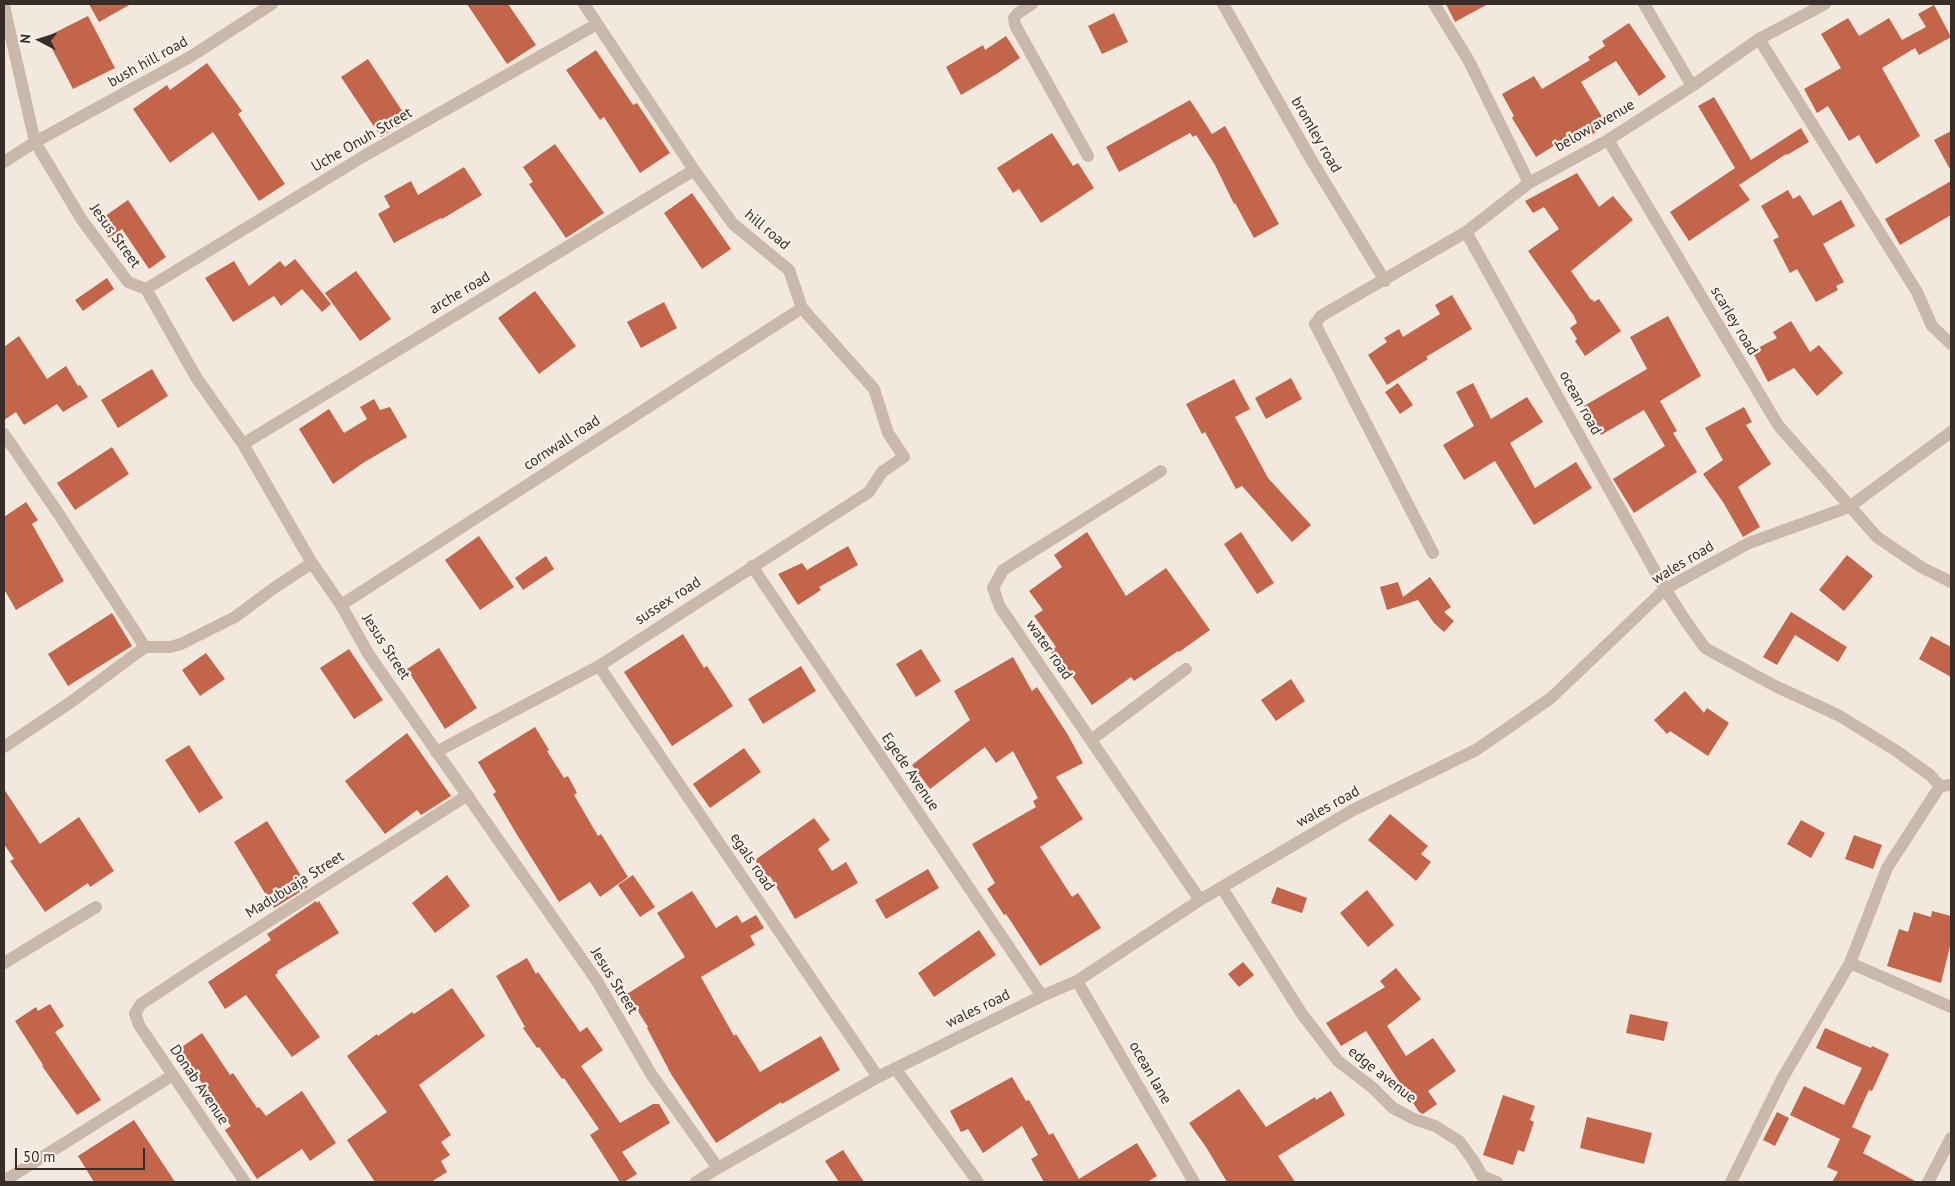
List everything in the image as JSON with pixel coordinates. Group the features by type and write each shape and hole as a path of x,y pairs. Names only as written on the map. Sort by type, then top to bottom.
{"street":[{"name":"bush hill road","path":"4,162 36,142 190,57 272,4"},
{"name":"hill road","path":"584,4 694,170 733,224 789,270 802,308 874,389 888,433 904,457"},
{"path":"1032,4 1018,13 1014,18 1015,25 1088,156"},
{"name":"bromley road","path":"1223,4 1312,161 1385,281"},
{"path":"1434,4 1469,61 1529,183"},
{"path":"1644,4 1692,86"},
{"name":"below avenue","path":"1433,553 1315,324 1321,316 1385,281 1466,232 1529,183 1608,140 1692,86 1759,39 1825,4"},
{"name":"Jesus Street","path":"4,6 36,142 82,220 128,282 146,289 196,377 243,444 312,563 340,605 369,655 597,981 651,1074 718,1168"},
{"name":"Uche Onuh Street","path":"146,289 364,156 596,24"},
{"path":"1759,39 1917,292 1932,326 1951,344"},
{"name":"scarley road","path":"1608,140 1778,425 1849,508 1877,537 1922,567 1951,582"},
{"name":"arche road","path":"243,444 694,170"},
{"name":"ocean road","path":"1466,232 1665,589 1706,648 1775,686 1838,715 1896,750 1946,785"},
{"name":"cornwall road","path":"340,605 802,308"},
{"name":"wales road","path":"696,1182 878,1076 1042,996 1077,981 1200,900 1353,810 1476,750 1551,698 1665,589 1749,543 1849,508 1951,432"},
{"path":"4,434 145,647"},
{"name":"sussex road","path":"436,752 599,666 869,492 882,472 904,457"},
{"name":"water road","path":"1161,472 1003,570 993,588 1000,607 1200,900"},
{"path":"4,747 71,702 145,647 170,647 220,625 235,617 312,563"},
{"name":"Egede Avenue","path":"752,566 1042,996"},
{"name":"egals road","path":"599,666 878,1076"},
{"path":"1091,740 1186,668"},
{"path":"1731,1182 1782,1079 1850,963 1888,868 1946,785"},
{"name":"Madubuaja Street","path":"141,1004 277,915 468,795"},
{"name":"edge avenue","path":"1222,888 1302,1014 1338,1061 1373,1088 1393,1108 1414,1119 1435,1126 1459,1141 1482,1176 1497,1182"},
{"path":"4,963 96,907"},
{"path":"1850,963 1951,1007"},
{"name":"ocean lane","path":"1077,981 1194,1182"},
{"name":"Donab Avenue","path":"141,1004 135,1013 139,1025 245,1182"},
{"path":"896,1068 978,1182"},
{"path":"4,1181 173,1075"},
{"path":"1928,1182 1951,1138"}],"building":[{"path":"89,4 131,4 99,22"},
{"path":"467,4 508,4 536,45 507,64"},
{"path":"1446,4 1488,4 1455,22"},
{"path":"1934,5 1951,37 1919,55 1915,48 1882,68 1920,136 1876,164 1859,135 1849,141 1828,106 1817,113 1804,89 1841,68 1821,34 1848,18 1859,36 1889,18 1902,40 1926,27 1918,14"},
{"path":"1114,13 1128,42 1102,54 1088,26"},
{"path":"88,16 115,68 73,89 46,37"},
{"path":"1629,23 1666,77 1639,96 1616,61 1581,82 1607,125 1588,137 1587,134 1571,143 1568,137 1536,157 1512,118 1514,116 1502,94 1534,76 1542,89 1590,60 1588,57 1605,46 1602,41"},
{"path":"1006,36 1020,58 961,95 946,67 983,45 985,50"},
{"path":"596,50 633,105 637,103 670,153 640,173 604,117 600,120 566,70"},
{"path":"368,59 408,120 381,137 341,77"},
{"path":"207,63 242,111 238,114 285,184 259,201 213,132 170,163 133,109 167,85 170,90"},
{"path":"1714,97 1751,160 1801,128 1809,142 1786,154 1739,185 1750,200 1689,241 1670,212 1735,168 1698,106"},
{"path":"1190,100 1212,134 1225,126 1279,224 1254,238 1234,204 1215,165 1196,135 1193,137 1190,133 1119,172 1106,147"},
{"path":"1951,131 1951,171 1934,140"},
{"path":"1052,133 1073,166 1078,163 1094,188 1041,223 1019,189 1013,193 997,168"},
{"path":"555,144 604,213 566,238 529,184 533,182 523,167"},
{"path":"464,167 482,195 442,219 394,243 378,214 390,207 384,196 411,181 418,195"},
{"path":"1577,173 1599,207 1613,196 1633,220 1571,271 1591,300 1594,302 1599,299 1621,331 1585,356 1575,341 1577,339 1570,328 1577,323 1574,316 1528,251 1559,229 1544,207 1533,213 1525,201"},
{"path":"1951,181 1951,215 1900,245 1885,219"},
{"path":"1788,190 1793,199 1800,195 1813,216 1841,200 1855,226 1823,244 1844,282 1836,286 1838,290 1816,302 1797,269 1790,273 1773,240 1779,237 1761,206"},
{"path":"692,193 731,249 702,269 664,213"},
{"path":"128,200 166,257 149,269 122,229 109,238 98,221"},
{"path":"295,259 331,304 322,312 302,289 281,306 274,296 233,322 205,278 234,261 249,286 280,261 285,267"},
{"path":"356,271 391,319 360,341 325,293"},
{"path":"107,278 114,289 83,311 75,300"},
{"path":"535,291 576,346 539,374 498,318"},
{"path":"1452,295 1472,329 1426,357 1428,359 1387,385 1368,355 1387,342 1384,338 1399,329 1403,337 1440,314 1435,305"},
{"path":"664,302 677,328 641,348 627,322"},
{"path":"1668,316 1701,376 1660,401 1677,431 1673,433 1697,472 1634,513 1613,479 1665,446 1644,410 1601,435 1584,406 1647,369 1630,337"},
{"path":"1791,321 1810,352 1819,345 1843,373 1817,396 1794,368 1768,382 1752,351 1777,338 1773,332"},
{"path":"19,336 47,379 66,366 78,386 80,385 88,397 63,412 57,404 24,425 16,412 4,420 4,347"},
{"path":"152,369 168,396 118,428 101,400"},
{"path":"1291,378 1302,399 1266,419 1255,398"},
{"path":"1234,379 1250,409 1235,417 1268,478 1311,525 1292,542 1242,486 1236,489 1205,432 1202,434 1186,404"},
{"path":"1398,383 1413,405 1400,414 1385,392"},
{"path":"1473,383 1491,419 1527,397 1543,422 1510,443 1535,488 1576,462 1592,488 1534,525 1495,461 1464,480 1443,445 1474,426 1456,392"},
{"path":"374,399 380,410 390,407 407,437 363,463 333,484 299,429 329,409 344,433 367,419 360,407"},
{"path":"1744,407 1752,422 1746,425 1771,464 1738,487 1760,527 1743,537 1723,502 1703,474 1723,460 1705,428"},
{"path":"112,447 129,474 75,510 57,483"},
{"path":"26,502 38,520 32,524 64,581 16,610 4,589 4,517"},
{"path":"1087,532 1126,596 1166,568 1210,630 1134,681 1131,677 1092,705 1070,673 1066,675 1050,651 1056,647 1034,616 1043,610 1029,591 1062,567 1054,555"},
{"path":"1241,532 1274,583 1257,594 1224,544"},
{"path":"479,536 514,587 480,610 445,560"},
{"path":"848,546 858,565 819,587 821,590 798,605 778,574 802,563 807,570"},
{"path":"1847,555 1873,576 1844,611 1819,590"},
{"path":"546,556 554,569 523,590 515,578"},
{"path":"1430,577 1451,607 1444,612 1454,621 1444,632 1434,623 1418,600 1387,610 1380,587 1398,582 1403,597"},
{"path":"1791,612 1847,647 1838,662 1795,635 1777,665 1763,657"},
{"path":"112,613 132,646 68,686 48,654"},
{"path":"683,634 704,668 707,666 733,706 672,746 624,672"},
{"path":"1931,636 1951,647 1951,677 1919,659"},
{"path":"439,648 477,708 445,729 407,669"},
{"path":"349,649 383,700 354,719 320,668"},
{"path":"921,649 941,681 916,697 896,664"},
{"path":"206,653 225,679 200,696 182,670"},
{"path":"1013,657 1032,691 1037,687 1068,735 1083,763 1056,777 1083,819 1040,847 1072,897 1078,893 1101,928 1040,966 987,889 995,883 972,844 1036,807 1033,801 1038,798 1013,751 996,763 985,747 930,789 912,765 970,720 954,691"},
{"path":"801,666 816,691 763,724 748,699"},
{"path":"1291,679 1305,701 1276,721 1261,700"},
{"path":"1685,691 1704,713 1707,708 1729,723 1708,756 1670,731 1667,734 1654,720"},
{"path":"535,727 564,778 568,776 577,793 574,795 598,836 601,834 628,877 600,897 590,882 559,902 493,794 496,792 478,762"},
{"path":"407,733 451,796 421,815 417,810 385,834 345,781"},
{"path":"189,745 223,798 199,813 165,760"},
{"path":"744,748 761,772 710,808 693,784"},
{"path":"4,789 40,844 79,817 114,871 90,887 88,883 45,912 10,861 14,859 4,844"},
{"path":"1390,814 1428,846 1421,854 1431,862 1416,881 1368,840"},
{"path":"814,818 830,840 818,849 832,871 846,862 858,883 795,919 770,876 767,878 755,860"},
{"path":"1801,820 1825,833 1811,858 1787,844"},
{"path":"267,821 308,887 274,908 234,842"},
{"path":"1854,835 1882,845 1873,869 1845,859"},
{"path":"928,869 939,888 886,919 875,900"},
{"path":"447,875 470,906 435,933 412,903"},
{"path":"633,875 655,907 640,917 618,885"},
{"path":"1277,887 1307,898 1302,913 1271,903"},
{"path":"1367,890 1394,925 1368,947 1340,913"},
{"path":"692,891 716,928 737,915 742,923 756,915 764,928 750,936 755,945 701,977 734,1036 736,1034 760,1072 821,1036 840,1070 782,1104 781,1102 716,1143 671,1074 648,1027 627,994 685,957 657,913"},
{"path":"316,901 317,903 319,901 339,933 277,971 278,973 275,975 320,1037 292,1057 246,995 225,1009 208,982 271,940 267,934"},
{"path":"1932,911 1951,916 1951,942 1941,983 1887,966 1899,929 1908,932 1914,912 1931,917"},
{"path":"979,930 996,955 934,997 918,973"},
{"path":"527,958 536,974 538,972 580,1032 587,1027 603,1050 581,1066 620,1123 653,1104 659,1104 670,1123 622,1152 637,1174 624,1182 620,1182 590,1135 599,1129 564,1078 562,1079 523,1028 525,1027 496,976"},
{"path":"1243,962 1254,975 1239,987 1228,974"},
{"path":"1396,968 1421,999 1387,1026 1406,1056 1433,1038 1456,1071 1428,1091 1437,1104 1423,1114 1419,1112 1366,1031 1341,1046 1326,1023 1385,987 1380,981"},
{"path":"452,988 485,1036 419,1085 451,1135 441,1142 450,1155 441,1161 447,1172 431,1182 375,1182 347,1140 387,1112 347,1056 377,1034 378,1036 412,1012 414,1014"},
{"path":"50,1004 64,1026 55,1032 101,1100 77,1115 42,1066 15,1021 36,1007 38,1011"},
{"path":"1630,1014 1668,1022 1664,1041 1626,1033"},
{"path":"1825,1028 1889,1054 1872,1091 1869,1090 1852,1127 1871,1136 1863,1153 1917,1182 1832,1182 1838,1172 1827,1167 1840,1139 1790,1115 1804,1086 1844,1105 1862,1068 1816,1048"},
{"path":"202,1033 230,1075 233,1073 257,1108 259,1107 266,1116 302,1091 336,1143 310,1161 302,1149 257,1179 225,1130 231,1126 197,1076 194,1078 181,1059 184,1057 179,1049"},
{"path":"1012,1077 1026,1101 1029,1100 1049,1135 1053,1133 1079,1179 1137,1143 1157,1176 1147,1182 1044,1182 1031,1159 1038,1155 1022,1126 983,1153 968,1129 961,1132 950,1111"},
{"path":"1239,1089 1266,1127 1315,1097 1316,1100 1331,1091 1345,1115 1278,1156 1295,1182 1227,1182 1189,1123"},
{"path":"1503,1095 1535,1106 1530,1120 1534,1122 1524,1152 1518,1150 1513,1165 1483,1155"},
{"path":"1777,1112 1789,1118 1775,1146 1763,1140"},
{"path":"1587,1117 1652,1133 1644,1164 1580,1148"},
{"path":"134,1120 175,1182 94,1182 78,1156"},
{"path":"843,1150 864,1182 839,1182 825,1161"}]}
